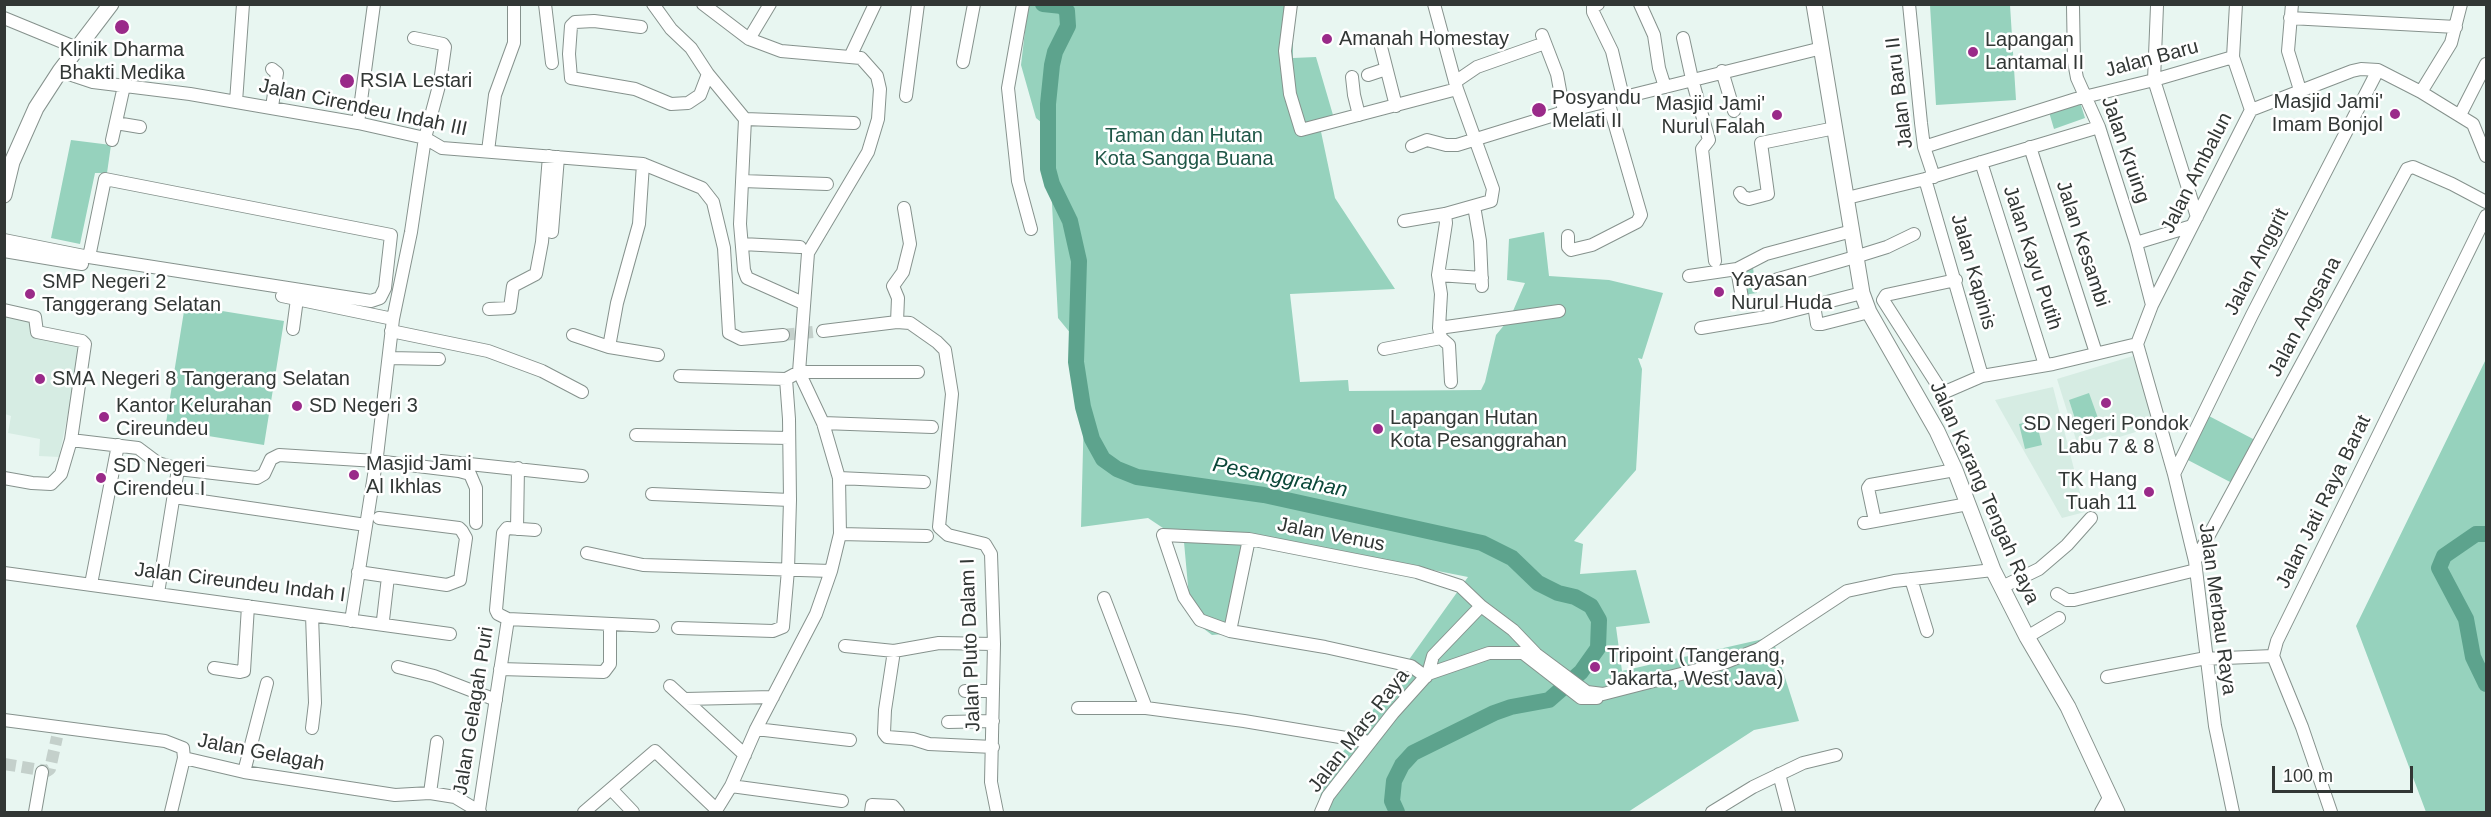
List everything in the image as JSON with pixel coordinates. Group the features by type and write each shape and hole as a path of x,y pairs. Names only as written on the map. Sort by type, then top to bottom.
{"main road":[{"path":"4,195 8,159 36,108 60,71 111,4"},
{"name":"Jalan Karang Tengah Raya","path":"1815,4 1862,293 1869,312 1921,400 1955,470 1986,550 1988,571 2002,587 2027,637 2068,707 2117,813"}],"street":[{"path":"236,102 243,4"},
{"path":"358,123 374,4"},
{"path":"488,151 495,95 514,43 514,4"},
{"path":"545,4 552,63"},
{"path":"653,4 671,29 691,48 708,74 745,119 740,224 744,270 747,278 803,303"},
{"path":"584,813 655,751 716,811 731,786 756,729 816,614 827,571 840,534 839,478 823,423 799,372 803,303 808,253 868,152 878,119 880,89 878,76 861,58 781,51 749,39 703,4"},
{"path":"749,39 770,4"},
{"path":"850,57 875,4"},
{"path":"906,96 918,4"},
{"path":"963,62 974,4"},
{"path":"1023,4 1008,88 1018,181 1031,229"},
{"path":"1291,4 1285,51 1290,94 1301,130 1396,106 1456,86 1477,66 1544,39 1557,74 1564,112"},
{"path":"1404,221 1445,214 1491,201 1493,189 1473,140 1434,4"},
{"path":"1598,4 1593,7 1593,12 1612,51 1623,97"},
{"path":"1640,4 1654,35 1659,68 1665,87"},
{"name":"Jalan Baru II","path":"1909,4 1924,147 1930,178"},
{"path":"2236,4 2233,57 2251,110"},
{"path":"2292,4 2288,51 2300,90"},
{"path":"2421,92 2448,50 2457,27 2461,4"},
{"path":"2136,243 2194,222 2154,80 2157,6"},
{"name":"Jalan Kruing","path":"2073,7 2074,62 2078,78 2099,127 2136,243 2152,305"},
{"path":"4,18 77,48"},
{"path":"2290,18 2457,27"},
{"path":"640,27 594,21 575,22 571,26 569,54 571,78 635,89 671,104 688,103 700,95 708,74"},
{"name":"Jalan Cireundeu Indah I","path":"4,573 351,621 376,458 392,325 411,232 425,138 440,82 445,46 414,38"},
{"path":"1683,38 1709,140 1702,149 1715,261"},
{"path":"1381,47 1396,106"},
{"path":"1412,146 1427,140 1446,145 1457,145 1564,112 1822,48"},
{"name":"Jalan Baru","path":"1924,147 2085,97 2233,57"},
{"path":"2460,115 2487,64"},
{"path":"272,69 278,73 272,107"},
{"path":"1368,75 1386,69"},
{"path":"2378,70 2421,92 2473,124 2487,156"},
{"name":"Jalan Ambalun","path":"2137,344 2152,305 2251,110 2352,71 2378,70"},
{"name":"Jalan Anggrit","path":"2174,474 2252,315 2378,70"},
{"name":"Jalan Cirendeu Indah III","path":"60,71 93,82 190,94 358,123 425,138 442,148 643,165 702,188 713,202 724,248 729,333 741,339 783,335"},
{"path":"1722,71 1734,111"},
{"path":"1353,77 1354,95 1359,115"},
{"path":"112,140 124,86"},
{"path":"1568,236 1568,247 1571,250 1592,245 1637,222 1641,215 1608,101"},
{"path":"745,119 854,123"},
{"path":"2473,124 2487,119"},
{"path":"116,123 140,127"},
{"path":"1847,198 1930,178 2099,127"},
{"path":"1740,193 1749,199 1768,194 1761,143 1835,128"},
{"name":"Jalan Kesambi","path":"2031,147 2096,353"},
{"path":"552,232 553,157"},
{"path":"489,309 510,308 513,286 536,274 553,157"},
{"name":"Jalan Kayu Putih","path":"1981,162 2045,365"},
{"path":"609,347 617,303 639,224 643,165"},
{"name":"Jalan Angsana","path":"2195,566 2407,169 2413,167 2487,202"},
{"name":"Jalan Kapinis","path":"1930,178 1982,376"},
{"path":"4,240 89,257 371,301 380,298 385,288 392,235 105,179 89,257"},
{"path":"741,181 827,184"},
{"path":"1438,275 1482,282 1480,241 1474,206"},
{"path":"897,322 898,298 893,286 903,272 910,244 904,208"},
{"path":"1445,214 1446,223 1438,275 1441,294 1440,333 1449,345 1451,382"},
{"name":"Jalan Jati Raya Barat","path":"2273,656 2277,641 2487,216"},
{"path":"1689,276 1737,269 1766,254 1852,231"},
{"path":"1775,280 1887,247 1914,234"},
{"path":"742,244 800,247"},
{"path":"4,251 173,275 297,299 488,351 542,371 582,392"},
{"path":"1737,269 1742,298"},
{"path":"1956,280 1886,295 1883,300 1941,390 1947,392 1982,376 2045,365 2137,344"},
{"path":"1701,328 1772,316 1862,293"},
{"path":"293,329 297,299"},
{"path":"1814,305 1817,324 1869,312"},
{"path":"4,310 34,317 37,332 82,341 85,344 71,440 61,474 51,484 32,483 4,477"},
{"path":"1384,349 1440,333 1559,311"},
{"name":"Jalan Pluto Dalam I","path":"823,331 897,322 910,323 945,350 952,394 939,527 948,535 985,544 991,554 994,645 991,782 997,813"},
{"path":"573,335 609,347 657,355"},
{"name":"Jalan Merbau Raya","path":"2137,344 2174,474 2195,566 2203,659 2233,813"},
{"path":"389,358 439,359"},
{"path":"680,376 786,379 799,372 918,372"},
{"path":"678,628 779,630 785,622 792,570 786,379"},
{"path":"823,423 932,427"},
{"path":"636,435 789,438"},
{"path":"71,440 138,448 158,463 178,469 257,478 264,474 271,459 279,455 376,458 518,468 582,476"},
{"path":"91,584 118,445"},
{"path":"376,458 470,474 476,488 476,523"},
{"path":"517,529 518,468"},
{"path":"158,594 178,469"},
{"path":"1955,470 1870,485 1868,488 1870,522 1968,504"},
{"path":"839,478 924,482"},
{"path":"652,494 790,500"},
{"path":"174,497 366,525"},
{"path":"358,572 447,585 460,580 462,575 465,538 459,528 379,518"},
{"path":"2002,587 2025,578 2052,560 2091,518"},
{"path":"535,530 507,528 503,533 496,609 502,617 653,626"},
{"path":"840,534 927,536"},
{"name":"Jalan Venus","path":"1230,631 1200,620 1184,597 1162,535 1249,539 1417,572 1460,586 1481,606"},
{"path":"1249,539 1230,631 1325,647 1410,666 1427,675"},
{"path":"587,553 643,565 827,571"},
{"path":"2057,594 2067,600 2074,600 2195,566"},
{"name":"Jalan Mars Raya","path":"1321,813 1328,796 1393,713 1427,675 1433,656 1481,606 1513,630 1556,673 1584,695 1603,694 1724,663 1760,649 1847,591 1911,579 1988,571"},
{"path":"383,620 388,577"},
{"path":"1911,579 1927,631"},
{"path":"1104,598 1146,708"},
{"path":"214,668 244,671 248,606"},
{"path":"312,615 315,703 312,728"},
{"name":"Jalan Gelagah Puri","path":"479,811 508,618"},
{"path":"2027,637 2058,618"},
{"path":"351,621 450,634"},
{"path":"500,669 604,672 610,664 610,624"},
{"path":"845,646 894,651 939,643 994,645"},
{"name":"Jalan Pluto Dalam I","path":"894,651 885,710 884,733 887,737 913,739 929,744 993,747"},
{"name":"Jalan Mars Raya","path":"1427,675 1496,652 1522,653 1556,673"},
{"path":"2107,677 2203,659 2273,656 2302,727 2331,813"},
{"path":"398,667 434,676 496,700"},
{"path":"244,772 267,683"},
{"path":"670,686 745,755"},
{"path":"965,690 993,691"},
{"path":"685,699 773,697"},
{"path":"1078,708 1146,708 1254,722 1370,742"},
{"name":"Jalan Gelagah","path":"4,720 58,732 165,741 183,748 184,758 244,772 395,795 430,793 455,797 479,811"},
{"path":"948,722 993,722"},
{"path":"756,729 850,740"},
{"path":"430,793 437,742"},
{"path":"1712,813 1779,774 1803,763 1836,755"},
{"path":"171,813 184,758"},
{"path":"35,812 42,772"},
{"path":"1779,774 1789,813"},
{"path":"731,786 842,801"},
{"path":"611,789 633,813"},
{"path":"2100,813 2110,796"},
{"path":"871,813 872,805 893,806 898,813"}],"shaded area":[{"name":"SMA Negeri 8 Tangerang Selatan","path":"5,310 34,314 34,330 82,344 59,457 39,456 40,439 8,433 11,416 5,414"},
{"name":"SD Negeri Pondok Labu 7 & 8","path":"2133,356 2155,426 2113,439 2111,435 2078,446 2057,379"},
{"path":"2053,387 2085,512 2062,518 1995,400"}],"green space":[{"name":"Taman dan Hutan Kota Sangga Buana","path":"1028,5 1297,5 1293,19 1293,58 1316,57 1333,115 1320,119 1320,127 1335,198 1395,289 1290,294 1300,382 1348,380 1349,391 1481,390 1496,335 1510,318 1525,283 1507,280 1509,239 1544,232 1549,276 1609,280 1663,293 1642,359 1638,358 1642,369 1636,470 1574,541 1583,544 1580,574 1636,570 1650,623 1616,627 1622,671 1772,637 1799,721 1754,730 1628,812 1316,812 1325,777 1468,577 1257,535 1235,633 1212,635 1191,619 1184,542 1148,518 1081,527 1084,410 1076,362 1076,340 1058,318 1048,128 1036,118 1021,65"},
{"name":"Lapangan Lantamal II","path":"1930,5 2010,5 2016,100 1936,105"},
{"path":"2080,102 2085,118 2054,129 2049,112"},
{"path":"71,140 111,145 107,173 95,173 80,244 51,238"},
{"path":"1753,268 1757,293 1743,295 1738,270"},
{"path":"185,305 284,321 264,445 165,429"},
{"path":"2486,359 2486,812 2426,812 2356,626"},
{"path":"2089,393 2098,418 2077,425 2069,400"},
{"path":"2207,415 2255,440 2232,483 2184,458"},
{"path":"2036,420 2042,445 2025,449 2019,424"}],"waterway":[{"name":"Pesanggrahan","path":"1043,4 1062,6 1067,11 1068,26 1055,52 1052,65 1048,104 1048,169 1052,184 1070,221 1079,261 1076,362 1083,407 1092,439 1103,459 1117,469 1137,477 1264,495 1482,543 1512,558 1538,583 1558,593 1575,597 1591,606 1599,620 1598,648 1581,672 1549,700 1511,707 1494,713 1413,753 1402,765 1394,781 1392,801 1397,812"},
{"path":"2486,534 2476,534 2444,556 2439,568 2466,619 2473,657 2486,684"}],"tunnel":[{"path":"783,335 823,331"},
{"path":"4,764 47,771 50,769 57,737"}],"place":[{"name":"Klinik Dharma Bhakti Medika","path":"122,27"},
{"name":"Amanah Homestay","path":"1327,39"},
{"name":"Lapangan Lantamal II","path":"1973,52"},
{"name":"RSIA Lestari","path":"347,81"},
{"name":"Posyandu Melati II","path":"1539,110"},
{"name":"Masjid Jami' Imam Bonjol","path":"2395,114"},
{"name":"Masjid Jami' Nurul Falah","path":"1777,115"},
{"name":"Yayasan Nurul Huda","path":"1719,292"},
{"name":"SMP Negeri 2 Tanggerang Selatan","path":"30,294"},
{"name":"SMA Negeri 8 Tangerang Selatan","path":"40,379"},
{"name":"SD Negeri Pondok Labu 7 & 8","path":"2106,403"},
{"name":"SD Negeri 3","path":"297,406"},
{"name":"Kantor Kelurahan Cireundeu","path":"104,417"},
{"name":"Lapangan Hutan Kota Pesanggrahan","path":"1378,429"},
{"name":"Masjid Jami Al Ikhlas","path":"354,475"},
{"name":"SD Negeri Cirendeu I","path":"101,478"},
{"name":"TK Hang Tuah 11","path":"2149,492"},
{"name":"Tripoint (Tangerang, Jakarta, West Java)","path":"1595,667"}]}
